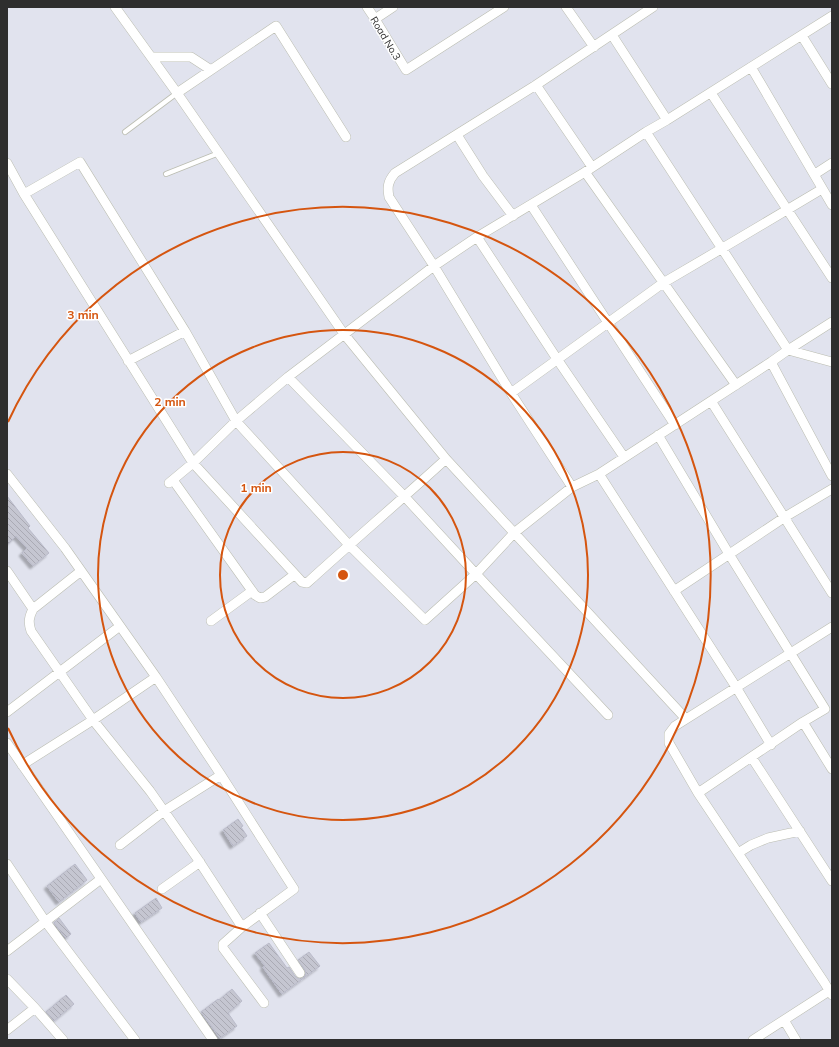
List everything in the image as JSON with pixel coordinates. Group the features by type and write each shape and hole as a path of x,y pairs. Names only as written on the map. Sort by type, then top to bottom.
{"street":[{"path":"115,7 178,93 344,334 446,459 686,719"},
{"name":"Road No.3","path":"367,7 406,70 504,7"},
{"path":"375,19 393,7"},
{"path":"566,7 594,47"},
{"path":"572,487 511,393 434,266 389,197 387,189 391,178 395,173 536,85 653,7"},
{"path":"294,575 265,597 260,598 255,595 171,481 193,463 236,421 288,377 434,266 477,237 588,170 832,16"},
{"path":"178,93 276,26 346,137"},
{"path":"612,35 667,120"},
{"path":"802,36 832,84"},
{"path":"152,57 192,57 211,70"},
{"path":"751,67 832,205"},
{"path":"536,85 588,170 663,283 736,385"},
{"path":"711,92 832,278"},
{"path":"646,132 788,350 832,362"},
{"path":"457,135 483,176 513,216"},
{"path":"24,194 80,162 184,331 236,421 349,545 425,620 476,574 514,533 572,487 599,474 832,322"},
{"path":"7,163 24,194 193,463 302,582 307,583 406,497 446,459"},
{"path":"815,174 832,163"},
{"path":"511,393 663,283 822,189"},
{"path":"530,205 675,425"},
{"path":"477,237 557,359 624,457"},
{"path":"128,361 184,331"},
{"path":"771,362 832,476"},
{"path":"288,377 406,497 608,715"},
{"path":"712,401 832,593"},
{"path":"658,435 729,554 826,709 803,722 752,758 698,793"},
{"path":"7,474 65,548 156,677 222,775 294,890 260,913 224,944 223,948 264,1003"},
{"path":"599,474 736,687 771,745"},
{"path":"674,591 784,517 832,489"},
{"path":"7,571 33,609"},
{"path":"81,571 33,609 29,624 31,631 93,720 150,791 200,862 242,927"},
{"path":"211,621 252,591"},
{"path":"7,712 120,626"},
{"path":"753,1040 784,1020 829,986 698,793 669,743 669,734 675,726 832,627"},
{"path":"22,765 93,720 156,677"},
{"path":"803,722 832,769"},
{"path":"7,743 213,1040"},
{"path":"752,758 832,881"},
{"path":"120,845 164,811 222,775"},
{"path":"738,853 751,845 768,838 800,832"},
{"path":"162,889 200,862"},
{"path":"7,864 45,921 135,1040"},
{"path":"7,951 101,879"},
{"path":"260,913 300,972"},
{"path":"7,979 63,1040"},
{"path":"7,1030 35,1008"},
{"path":"784,1020 796,1040"}],"lane":[{"path":"125,132 178,93"},
{"path":"166,174 219,153"}],"building":[{"path":"7,496 30,526 28,528 49,553 33,566 22,553 27,548 16,536 7,545"},
{"path":"238,819 247,836 233,846 223,830"},
{"path":"75,864 87,880 59,902 47,886"},
{"path":"156,898 162,908 141,922 135,913"},
{"path":"59,918 71,934 66,938 54,923"},
{"path":"269,943 287,968 289,967 298,978 303,978 306,973 298,960 309,952 320,966 282,994 263,967 265,966 255,953"},
{"path":"232,989 242,1001 228,1013 237,1026 220,1038 201,1012"},
{"path":"66,995 74,1004 54,1021 46,1012"}]}
